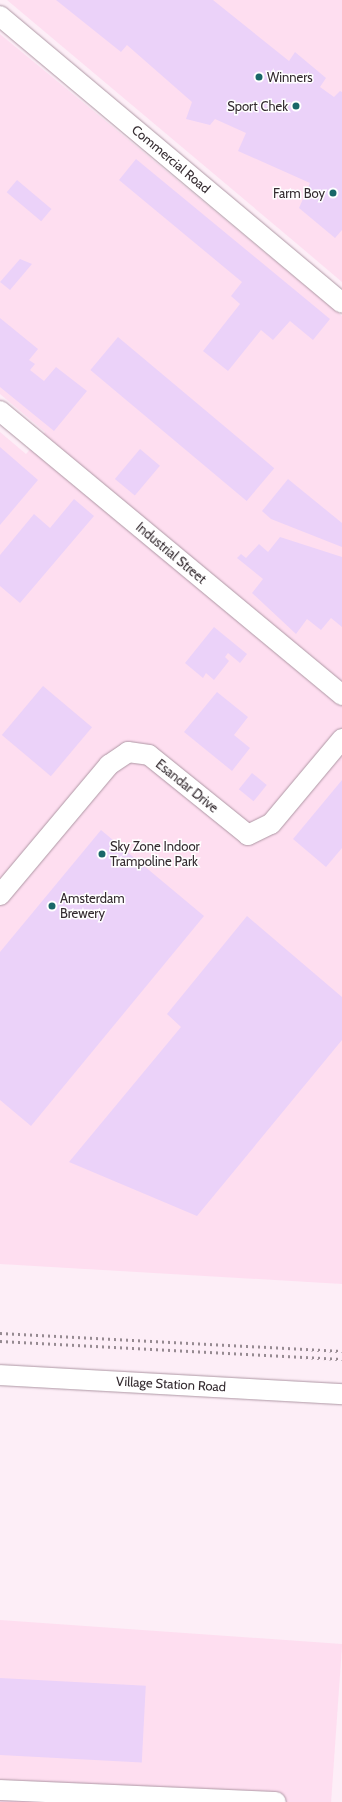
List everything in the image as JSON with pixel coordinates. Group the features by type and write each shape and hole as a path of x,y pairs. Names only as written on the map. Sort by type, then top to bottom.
{"street":[{"name":"Commercial Road","path":"0,16 342,303"},
{"name":"Industrial Street","path":"0,411 342,695"},
{"name":"Esandar Drive","path":"0,895 109,765 128,752 149,755 248,835 271,824 342,739"},
{"name":"Village Station Road","path":"0,1375 342,1394"},
{"path":"0,1790 276,1802"}],"shaded area":[{"path":"7,0 342,0 342,282 296,243"},
{"path":"0,34 342,316 342,1284 0,1264 0,432 26,454 45,432 0,394"},
{"path":"0,1620 342,1644 331,1802 0,1802"}],"building":[{"path":"56,0 213,0 289,61 295,52 326,78 320,87 334,97 340,91 342,92 342,230 335,238 299,208 310,183 238,151 246,133 215,119 210,125 186,119 192,102 127,45 121,52"},
{"path":"136,159 330,319 313,340 290,321 273,340 261,330 228,371 203,351 240,304 231,296 242,282 119,180"},
{"path":"17,180 51,209 41,221 7,192"},
{"path":"20,259 32,264 10,290 0,282"},
{"path":"0,318 38,349 29,360 35,364 30,370 44,381 56,367 87,391 54,431 0,387"},
{"path":"118,337 274,468 247,501 90,370"},
{"path":"0,447 38,480 0,525"},
{"path":"140,449 160,466 135,496 115,479"},
{"path":"288,479 342,523 342,547 271,519 262,511"},
{"path":"74,499 94,516 20,603 0,586 0,555 34,514 50,528"},
{"path":"280,537 342,557 342,627 331,618 321,630 307,619 296,634 252,593 263,579 237,558 241,554 246,558 259,544 268,552"},
{"path":"214,627 247,654 240,663 228,653 225,657 229,661 214,680 206,673 203,678 185,663"},
{"path":"43,686 92,727 51,776 2,735"},
{"path":"217,692 248,717 234,735 250,748 232,771 184,732"},
{"path":"252,773 267,785 254,801 239,789"},
{"path":"342,780 342,848 326,867 293,839"},
{"path":"101,830 204,916 31,1126 0,1100 0,952"},
{"path":"247,916 342,997 342,1040 197,1216 69,1162 181,1027 167,1014"},
{"path":"0,1678 146,1686 142,1763 0,1755"}],"railway":[{"path":"0,1333 342,1351"},
{"path":"0,1341 342,1359"}],"place":[{"name":"Winners","path":"259,77"},
{"name":"Sport Chek","path":"296,106"},
{"name":"Farm Boy","path":"333,193"},
{"name":"Sky Zone Indoor Trampoline Park","path":"102,854"},
{"name":"Amsterdam Brewery","path":"52,906"}]}
